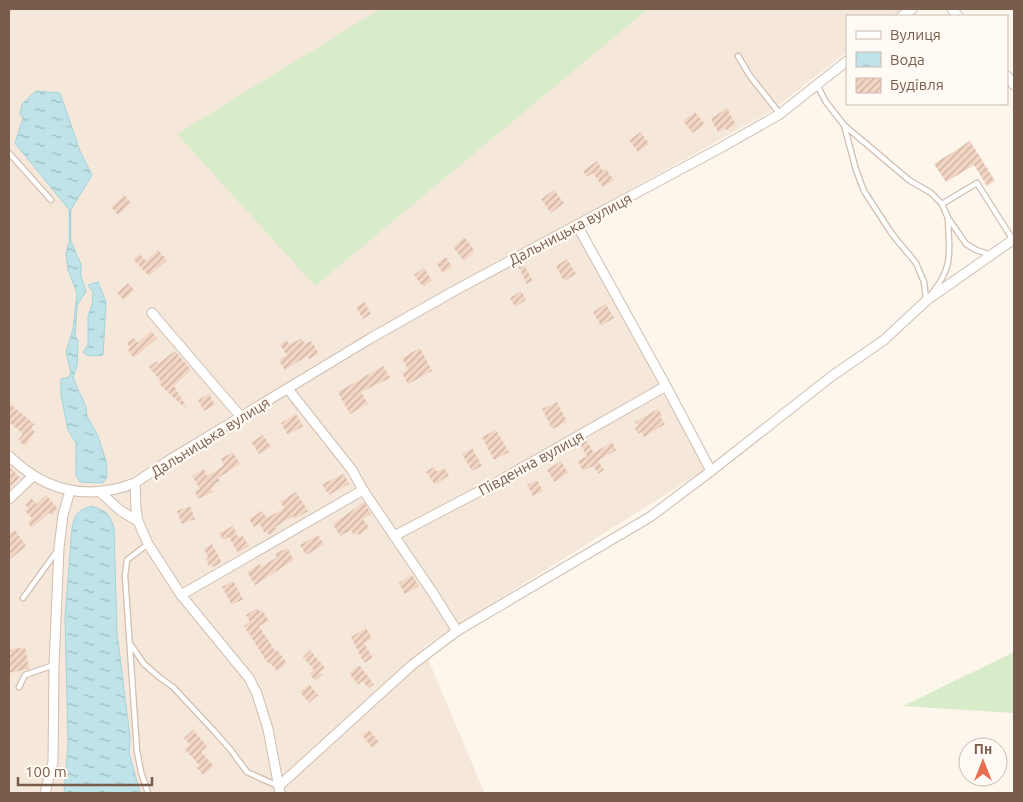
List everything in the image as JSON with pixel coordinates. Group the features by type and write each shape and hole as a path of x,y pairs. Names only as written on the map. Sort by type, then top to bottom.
{"street":[{"name":"Дальницька вулиця","path":"280,790 268,729 257,694 249,678 181,595 148,544 138,521 136,483 171,459 446,295 780,114 846,62"},
{"path":"577,225 711,471"},
{"path":"280,790 412,665 457,631 650,517 832,376 884,340 927,300 1014,239"},
{"path":"152,313 240,418"},
{"name":"Південна вулиця","path":"394,536 499,482 666,386"},
{"path":"288,389 352,470 362,490 434,593 457,631"},
{"path":"9,456 33,476 70,490 101,493 136,483"},
{"path":"9,499 33,476"},
{"path":"45,793 53,762 54,665 59,548 63,515 70,490"},
{"path":"181,595 362,490"},
{"path":"101,493 121,511 138,521"}],"lane":[{"path":"738,56 750,76 780,114"},
{"path":"817,85 826,102 844,125 909,180 932,194 942,204 948,218 966,244 976,250 993,255"},
{"path":"844,125 856,170 864,191 892,234 916,263 924,282 927,300"},
{"path":"9,153 52,200"},
{"path":"942,204 977,183 1014,239"},
{"path":"927,300 948,267 948,218"},
{"path":"148,544 127,560 125,567 137,750 141,772 148,793"},
{"path":"23,598 59,548"},
{"path":"130,644 144,664 173,687 230,749 247,772 280,790"},
{"path":"19,687 25,675 54,665"}],"shaded area":[{"path":"9,9 903,9 894,15 846,15 846,53 771,111 572,222 706,469 423,647 484,792 9,793"}],"green space":[{"path":"380,9 648,9 315,286 177,134"},
{"path":"1014,652 1014,713 903,706"}],"water":[{"path":"36,91 60,93 80,151 92,175 70,211 15,143 23,118 20,114 22,104"},
{"path":"70,239 81,264 81,276 86,291 77,306 75,336 78,340 77,365 73,378 86,407 87,416 98,436 106,461 107,477 103,483 80,482 76,475 76,443 68,430 61,396 61,379 69,377 71,372 66,352 73,329 77,293 68,270 66,253"},
{"path":"98,282 106,302 103,355 88,356 83,352 88,345 88,316 92,305 93,292 88,285"},
{"path":"91,506 107,513 114,528 117,633 130,737 129,753 139,793 64,793 68,744 65,617 72,528 77,514"}],"building":[{"path":"727,108 736,125 718,132 711,119"},
{"path":"695,112 705,124 693,133 683,121"},
{"path":"641,132 649,144 638,152 629,140"},
{"path":"970,141 995,181 987,186 974,165 946,182 934,164"},
{"path":"597,161 603,171 606,169 614,180 603,187 593,173 587,177 583,171"},
{"path":"554,190 564,203 551,213 541,199"},
{"path":"124,195 131,203 118,215 111,207"},
{"path":"464,237 475,251 464,261 453,247"},
{"path":"158,250 167,260 149,276 133,259 139,254 146,261"},
{"path":"446,257 452,267 443,273 436,263"},
{"path":"567,259 576,274 564,281 556,266"},
{"path":"523,263 533,281 527,284 518,266"},
{"path":"424,268 432,280 423,287 414,275"},
{"path":"128,283 134,290 124,300 117,293"},
{"path":"521,291 526,300 515,307 510,298"},
{"path":"364,302 371,314 363,319 356,307"},
{"path":"606,304 614,318 601,326 593,312"},
{"path":"151,331 157,338 134,358 128,350 130,348 127,343 134,338 138,343"},
{"path":"301,338 305,344 311,341 319,354 309,359 307,356 285,370 279,360 287,355 280,345 286,340 290,345"},
{"path":"420,348 432,371 408,384 402,373 408,369 402,358"},
{"path":"175,351 191,370 174,386 186,406 184,407 159,384 161,382 149,367 157,361 159,363"},
{"path":"383,366 390,378 361,392 368,404 350,414 338,392"},
{"path":"209,394 215,405 204,411 198,400"},
{"path":"557,402 567,422 552,429 542,409"},
{"path":"9,403 34,424 31,428 35,432 25,446 18,440 23,434 9,422"},
{"path":"658,409 662,416 660,417 665,424 644,437 641,432 638,434 635,428 638,426 635,422"},
{"path":"296,414 303,426 288,435 281,423"},
{"path":"496,430 509,452 494,460 482,437"},
{"path":"263,435 271,447 259,454 251,442"},
{"path":"586,440 594,453 612,442 616,450 598,461 604,470 598,474 593,466 583,471 578,461 587,456 580,444"},
{"path":"472,448 482,466 472,471 462,454"},
{"path":"233,452 240,464 218,478 220,481 211,488 213,492 198,499 195,492 200,489 192,476 204,469 207,476 222,467 224,464 221,459"},
{"path":"561,461 568,473 555,482 547,470"},
{"path":"9,466 20,478 9,488"},
{"path":"434,467 437,472 444,468 449,475 435,485 426,472"},
{"path":"344,474 349,484 329,495 322,484"},
{"path":"537,480 543,491 533,496 527,485"},
{"path":"296,492 308,511 295,519 294,516 275,527 277,530 269,535 267,532 265,534 260,524 254,527 249,519 262,511 267,518 284,508 280,501"},
{"path":"46,495 58,509 52,515 49,513 32,528 28,522 32,518 25,511 28,508 25,505 31,498 37,504"},
{"path":"364,502 371,514 363,519 369,528 359,535 358,533 354,535 351,530 340,536 333,524"},
{"path":"190,506 195,519 182,524 177,511"},
{"path":"233,526 238,537 242,535 249,546 238,553 229,537 223,540 219,533"},
{"path":"15,530 26,546 9,560 9,534"},
{"path":"318,535 324,545 306,555 300,545"},
{"path":"212,544 222,563 213,567 212,565 209,566 204,549"},
{"path":"287,548 294,560 255,585 247,572 259,564 261,567 277,557 275,554"},
{"path":"412,575 419,586 405,594 399,583"},
{"path":"233,581 243,599 232,605 222,587"},
{"path":"257,608 260,612 262,610 269,621 259,626 275,651 277,650 287,663 277,671 265,659 244,626 250,622 246,615"},
{"path":"366,628 372,639 364,643 373,658 364,663 351,637"},
{"path":"25,647 29,669 9,673 9,650"},
{"path":"310,650 325,668 320,672 322,675 315,681 310,674 314,670 303,657"},
{"path":"359,665 374,684 369,688 362,681 358,685 349,673"},
{"path":"309,684 318,695 309,703 300,692"},
{"path":"193,730 207,746 201,752 214,766 203,775 196,767 199,765 185,749 190,745 184,738"},
{"path":"369,730 379,742 372,748 362,735"}],"waterway":[{"path":"70,211 70,239"}]}
